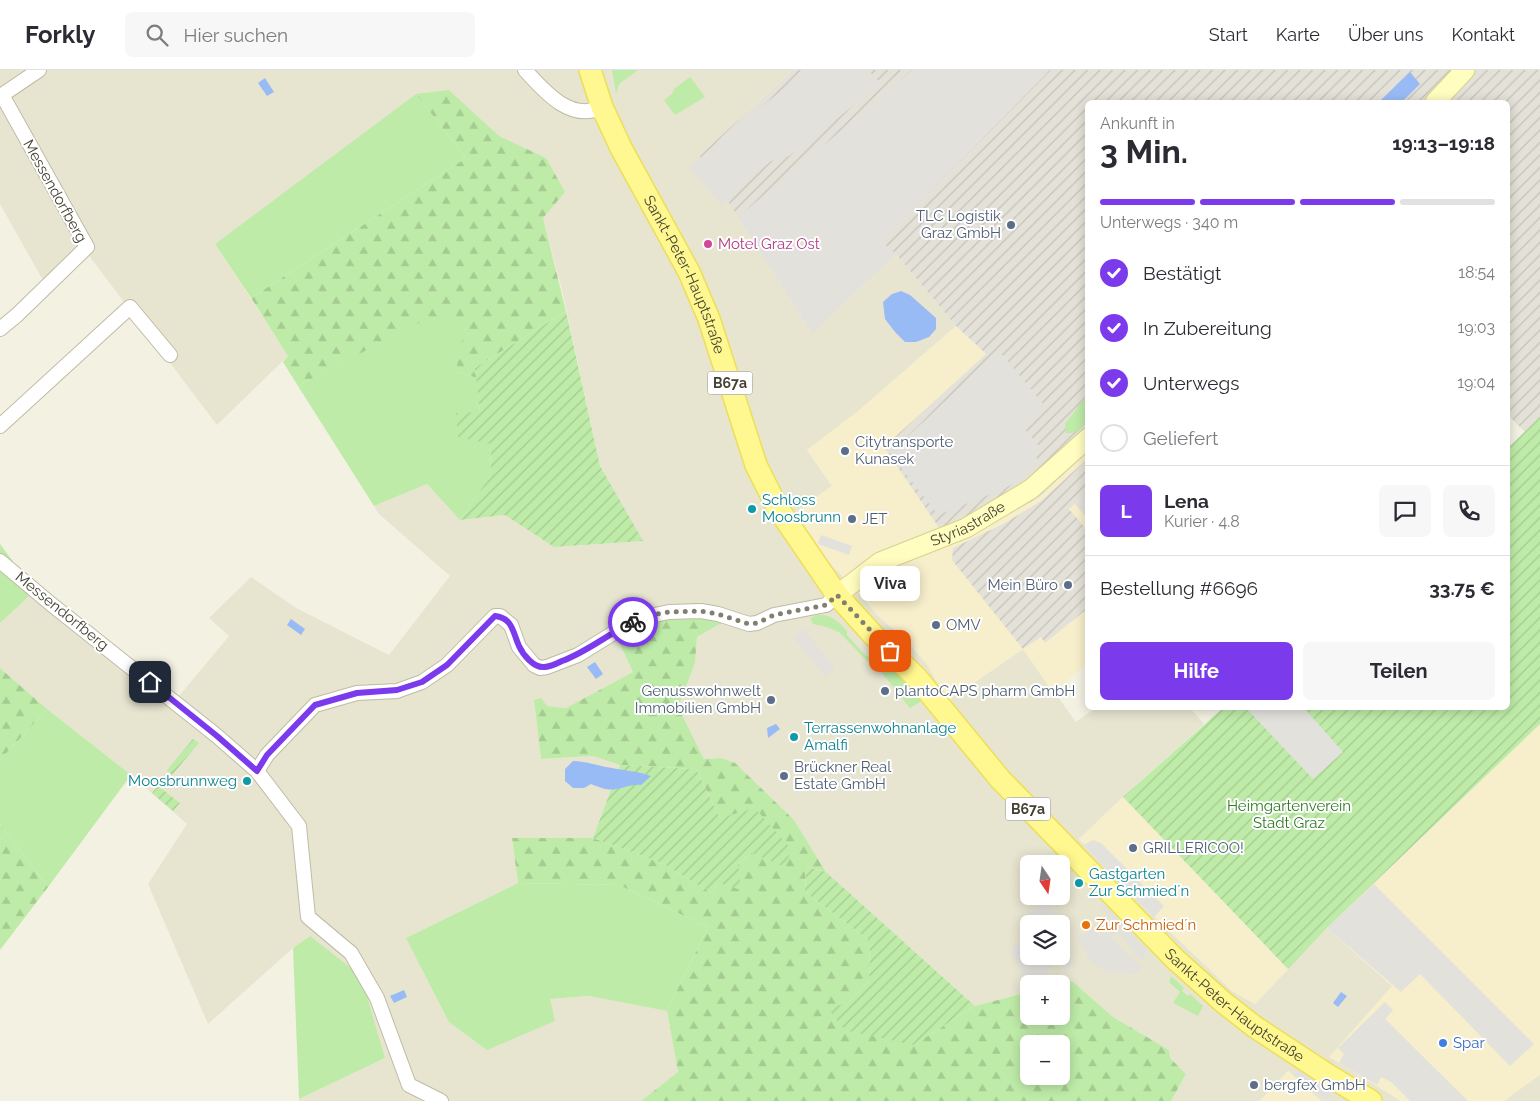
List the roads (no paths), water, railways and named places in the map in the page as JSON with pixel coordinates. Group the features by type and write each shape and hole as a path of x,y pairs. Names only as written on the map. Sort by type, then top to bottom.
{"main road":[{"name":"Sankt-Peter-Hauptstraße","path":"590,70 602,107 620,148 690,272 709,319 756,465 777,507 837,595 874,636 917,678 1000,779 1175,959 1223,1002 1255,1027 1371,1101"}],"street":[{"name":"Messendorfberg","path":"0,329 18,315 87,247 2,95 39,70"},
{"path":"525,70 545,93 564,106 590,112 602,107"},
{"path":"1437,100 1465,70"},
{"path":"0,426 130,307 170,355"},
{"name":"Styriastraße","path":"837,595 880,562 966,528 1031,490 1085,441"},
{"name":"Messendorfberg","path":"0,561 211,731 257,771 299,826 308,917 351,954 377,998 409,1085 441,1101"},
{"path":"257,771 267,755 315,705 357,693 397,690 422,682 447,665 495,616 500,616 512,625 519,648 540,668 578,655 620,628 645,616 669,612 701,611 718,614 749,624 757,623 774,615 826,605 837,595"}],"water":[{"path":"1410,72 1420,84 1404,100 1381,100"},
{"path":"265,78 274,92 267,96 258,83"},
{"path":"901,291 910,295 936,318 936,329 929,337 916,342 905,342 885,319 883,302 892,294"},
{"path":"291,619 305,629 301,635 287,625"},
{"path":"595,662 603,674 596,679 587,667"},
{"path":"776,724 780,729 768,738 767,728"},
{"path":"573,761 651,776 641,785 616,789 606,789 591,784 584,788 573,788 565,781 565,769"},
{"path":"404,990 407,997 394,1003 390,996"},
{"path":"1341,992 1347,996 1338,1007 1333,1003"}],"place":[{"name":"TLC Logistik Graz GmbH","path":"1011,225"},
{"name":"Motel Graz Ost","path":"708,244"},
{"name":"Citytransporte Kunasek","path":"845,451"},
{"name":"Schloss Moosbrunn","path":"752,509"},
{"name":"JET","path":"852,519"},
{"name":"Mein Büro","path":"1068,585"},
{"name":"OMV","path":"936,625"},
{"name":"Viva","path":"890,651"},
{"name":"plantoCAPS pharm GmbH","path":"885,691"},
{"name":"Genusswohnwelt Immobilien GmbH","path":"771,700"},
{"name":"Terrassenwohnanlage Amalfi","path":"794,737"},
{"name":"Brückner Real Estate GmbH","path":"784,776"},
{"name":"Moosbrunnweg","path":"247,781"},
{"name":"GRILLERICOO!","path":"1133,848"},
{"name":"Gastgarten Zur Schmied´n","path":"1079,883"},
{"name":"Zur Schmied´n","path":"1086,925"},
{"name":"Spar","path":"1443,1043"},
{"name":"bergfex GmbH","path":"1254,1085"}],"park label":[{"name":"Heimgartenverein Stadt Graz","path":"1289,814"}]}
